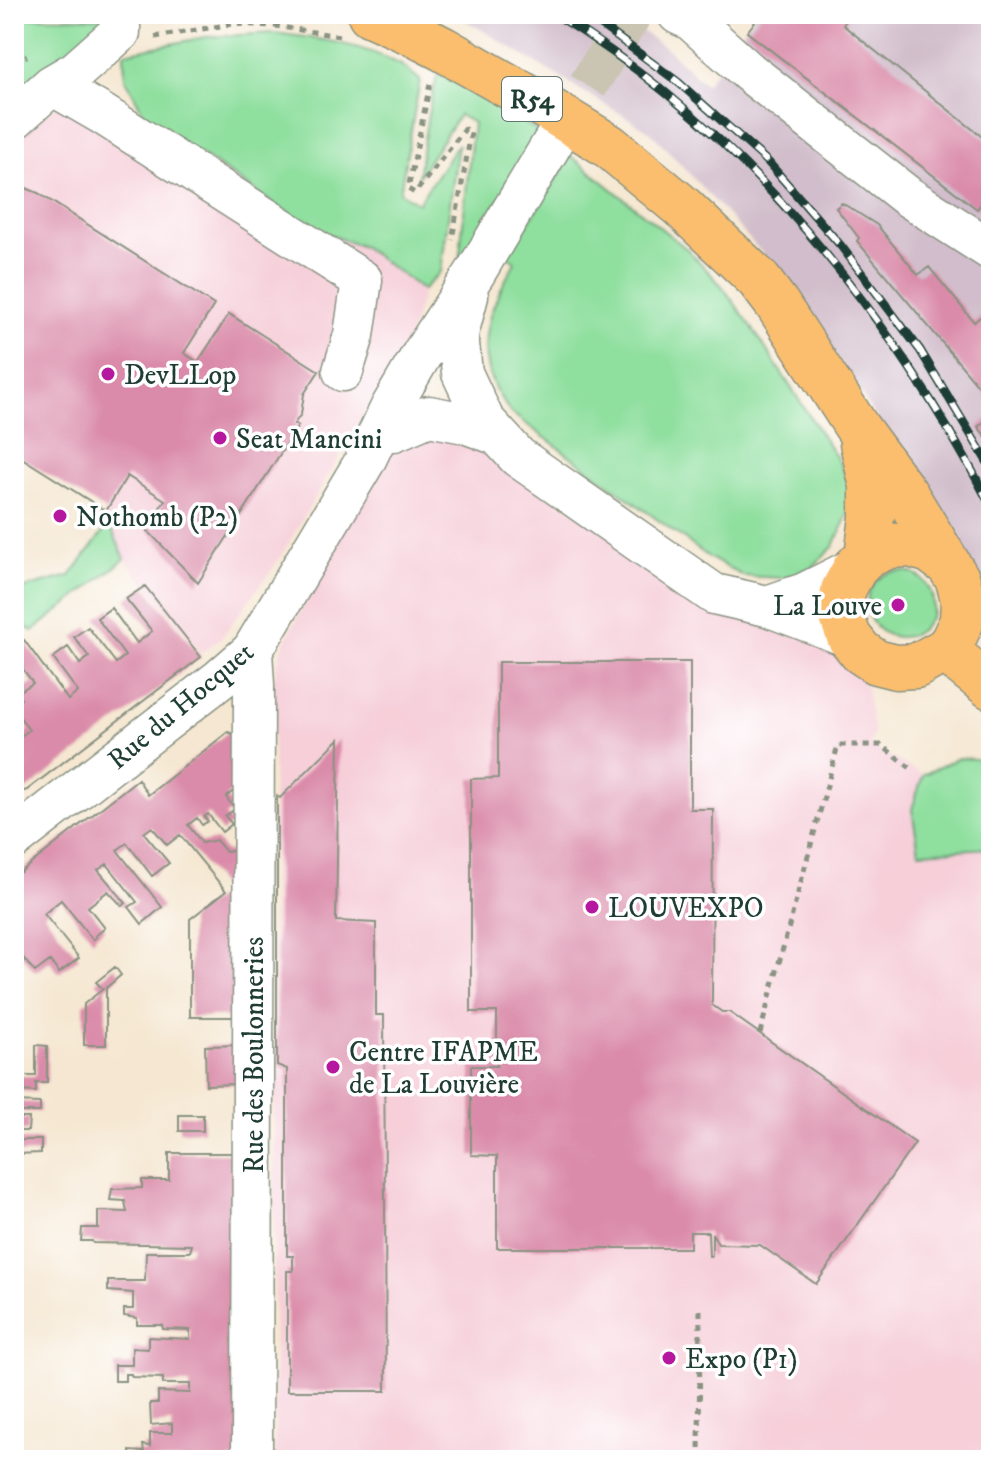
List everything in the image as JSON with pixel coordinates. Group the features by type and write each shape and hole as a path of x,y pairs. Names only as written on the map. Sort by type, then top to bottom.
{"main road":[{"name":"R54","path":"361,26 433,44 588,133 619,154 681,206 758,279 858,429 905,493 991,650"},
{"name":"R54","path":"849,637 841,614 843,590 861,562 872,517 872,486 858,429"},
{"path":"849,637 861,652 876,662 896,667 916,666 945,650 962,621 955,582 930,551 910,545 889,546 861,562"},
{"path":"945,650 991,687"}],"street":[{"path":"694,16 749,72 907,196 991,250"},
{"path":"43,68 76,71 120,23"},
{"path":"14,119 43,68"},
{"path":"43,68 102,114 362,280 354,335 343,371"},
{"name":"Rue du Hocquet","path":"16,835 220,679 252,651 365,461 391,407 422,354 462,262 556,137"},
{"name":"Rue du Hocquet","path":"365,461 394,431 414,397 461,359 458,334 464,306 462,262"},
{"path":"461,359 462,373 484,420 518,457 714,594 767,606 849,637"},
{"name":"Rue du Hocquet","path":"394,431 429,416 465,423 495,434"},
{"path":"767,606 805,593 861,562"},
{"name":"Rue des Boulonneries","path":"252,651 252,1460"}],"path":[{"path":"120,23 151,37 232,24 361,26"},
{"path":"14,61 21,60 43,68"},
{"path":"433,71 408,189 415,193 465,129 471,133 462,262"},
{"path":"760,1033 838,745 881,745 913,770"},
{"path":"699,1460 700,1309"}],"shaded area":[{"path":"455,14 617,14 666,48 706,85 755,14 991,14 991,615 924,492 789,282 651,132"},
{"path":"89,85 127,106 309,227 363,247 423,290 411,334 278,561 221,638 201,653 125,559 102,508 14,453 14,134"},
{"path":"457,435 531,486 776,626 843,650 865,682 874,732 870,745 923,775 958,758 991,760 991,1460 275,1460 273,682 282,648 340,532 398,439"}],"green space":[{"path":"14,17 119,18 14,99"},
{"path":"274,33 370,51 402,66 420,80 400,192 418,203 458,144 441,271 423,290 363,247 309,227 146,118 125,78 124,53 206,37"},
{"path":"438,73 541,133 459,263 473,123 459,115 418,177"},
{"path":"571,156 688,250 722,286 838,460 851,488 847,516 834,546 812,568 783,578 743,576 710,558 510,412 497,393 488,369 486,337 493,307 515,262 507,256"},
{"path":"109,524 125,559 33,631 14,622 14,591 70,576"},
{"path":"900,571 913,574 923,581 930,591 933,604 930,617 923,627 913,634 900,637 887,634 877,627 870,617 867,604 870,591 877,581 887,574"},
{"path":"958,758 991,760 991,848 919,852 912,809 923,775"}],"building":[{"path":"761,14 851,14 843,25 991,144 991,192 977,209 747,32"},
{"path":"26,188 214,305 184,353 198,362 229,314 319,371 304,394 301,414 294,424 298,426 198,583 146,529 165,500 127,476 106,511 14,453 14,409 24,394 14,388 14,193"},
{"path":"842,203 877,225 918,275 929,267 974,322 991,308 991,401 857,241 859,238 836,208"},
{"path":"991,416 991,443 978,427"},
{"path":"145,586 201,657 27,790 14,792 14,736 17,739 29,730 14,709 14,704 21,699 17,693 33,683 14,657 14,648 24,640 68,700 78,692 53,658 68,647 80,664 89,657 74,637 88,627 116,663 125,656 97,618 111,608 137,643 152,631 126,599"},
{"name":"LOUVEXPO","path":"498,662 690,662 690,809 713,809 712,1005 722,1012 729,1012 915,1143 816,1284 760,1245 718,1244 712,1233 712,1256 709,1256 708,1232 690,1232 690,1248 497,1248 497,1156 471,1155 471,1066 497,1066 497,1012 471,1012 471,779 498,778"},
{"path":"228,732 240,737 238,787 226,797 235,809 225,816 232,824 222,832 208,814 204,817 208,821 202,825 197,818 188,825 202,843 216,840 226,852 238,850 239,1017 190,1017 190,919 226,891 180,835 167,845 152,827 144,833 169,863 152,876 127,843 117,850 162,907 142,924 129,907 137,902 107,864 98,870 126,903 122,906 108,891 88,907 105,928 93,940 61,900 44,914 79,958 59,973 50,961 35,972 14,947 14,877 138,779 148,795"},
{"name":"Centre IFAPME de La Louvière","path":"339,739 336,921 376,923 376,1015 384,1015 386,1391 287,1391 287,1271 293,1271 293,1256 287,1256 287,1069 277,1065 277,796 280,798"},
{"path":"115,967 121,975 106,988 106,1045 84,1045 84,1004 103,989 96,982"},
{"path":"36,1045 47,1046 47,1083 36,1083 36,1092 19,1091 19,1076 36,1076"},
{"path":"240,1045 240,1084 206,1085 205,1046"},
{"path":"14,1102 40,1103 40,1112 20,1112 20,1118 29,1118 28,1131 14,1131"},
{"path":"179,1115 203,1115 203,1131 179,1131"},
{"path":"14,1140 41,1140 41,1153 14,1154"},
{"path":"169,1153 239,1153 239,1460 130,1460 130,1451 144,1452 143,1445 150,1446 150,1433 172,1433 172,1423 151,1425 150,1403 158,1403 158,1392 190,1393 190,1384 163,1384 163,1378 132,1377 131,1374 125,1374 125,1381 115,1381 115,1365 132,1365 132,1348 148,1349 148,1337 190,1339 190,1330 137,1325 137,1318 124,1316 124,1309 133,1309 133,1293 108,1291 108,1281 145,1281 146,1252 190,1252 192,1245 93,1243 81,1241 82,1228 98,1228 98,1211 127,1212 125,1201 110,1200 112,1189 142,1188 142,1180 169,1180"}],"tunnel":[{"path":"556,137 632,14"}],"railway":[{"path":"555,14 624,60 689,112 750,169 806,230 907,363 991,506"},
{"path":"586,14 678,82 768,162 841,246 920,350 991,468"}],"place":[{"name":"DevLLop","path":"108,374"},
{"name":"Seat Mancini","path":"220,438"},
{"name":"Nothomb (P2)","path":"60,516"},
{"name":"La Louve","path":"898,605"},
{"name":"LOUVEXPO","path":"592,907"},
{"name":"Centre IFAPME de La Louvière","path":"333,1067"},
{"name":"Expo (P1)","path":"669,1358"}]}
